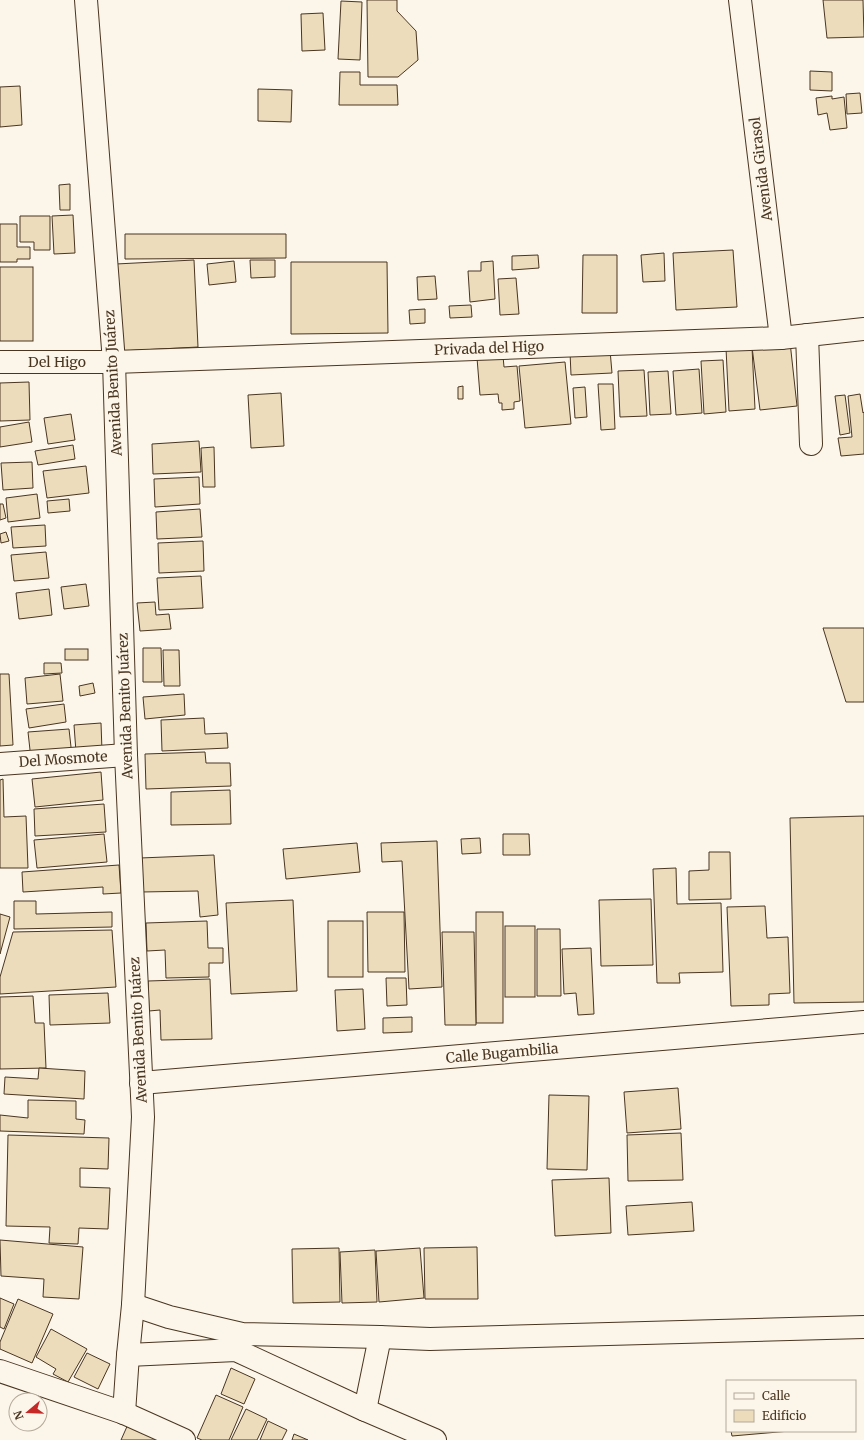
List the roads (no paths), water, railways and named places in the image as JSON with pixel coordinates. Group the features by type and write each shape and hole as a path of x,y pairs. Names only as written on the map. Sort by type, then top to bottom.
{"street":[{"name":"Avenida Benito Juárez","path":"86,0 114,362 126,755 142,1117 133,1305 124,1413"},
{"name":"Avenida Girasol","path":"740,0 781,338"},
{"name":"Privada del Higo","path":"114,362 781,338 864,330"},
{"path":"807,335 811,444"},
{"name":"Del Higo","path":"0,362 114,362"},
{"name":"Del Mosmote","path":"0,764 126,755"},
{"name":"Calle Bugambilia","path":"141,1083 864,1022"},
{"path":"133,1305 239,1342 364,1410 435,1440"},
{"path":"128,1355 239,1342 380,1337 430,1339 864,1327"},
{"path":"364,1410 380,1337"},
{"path":"0,1371 124,1413 184,1440"}]}
